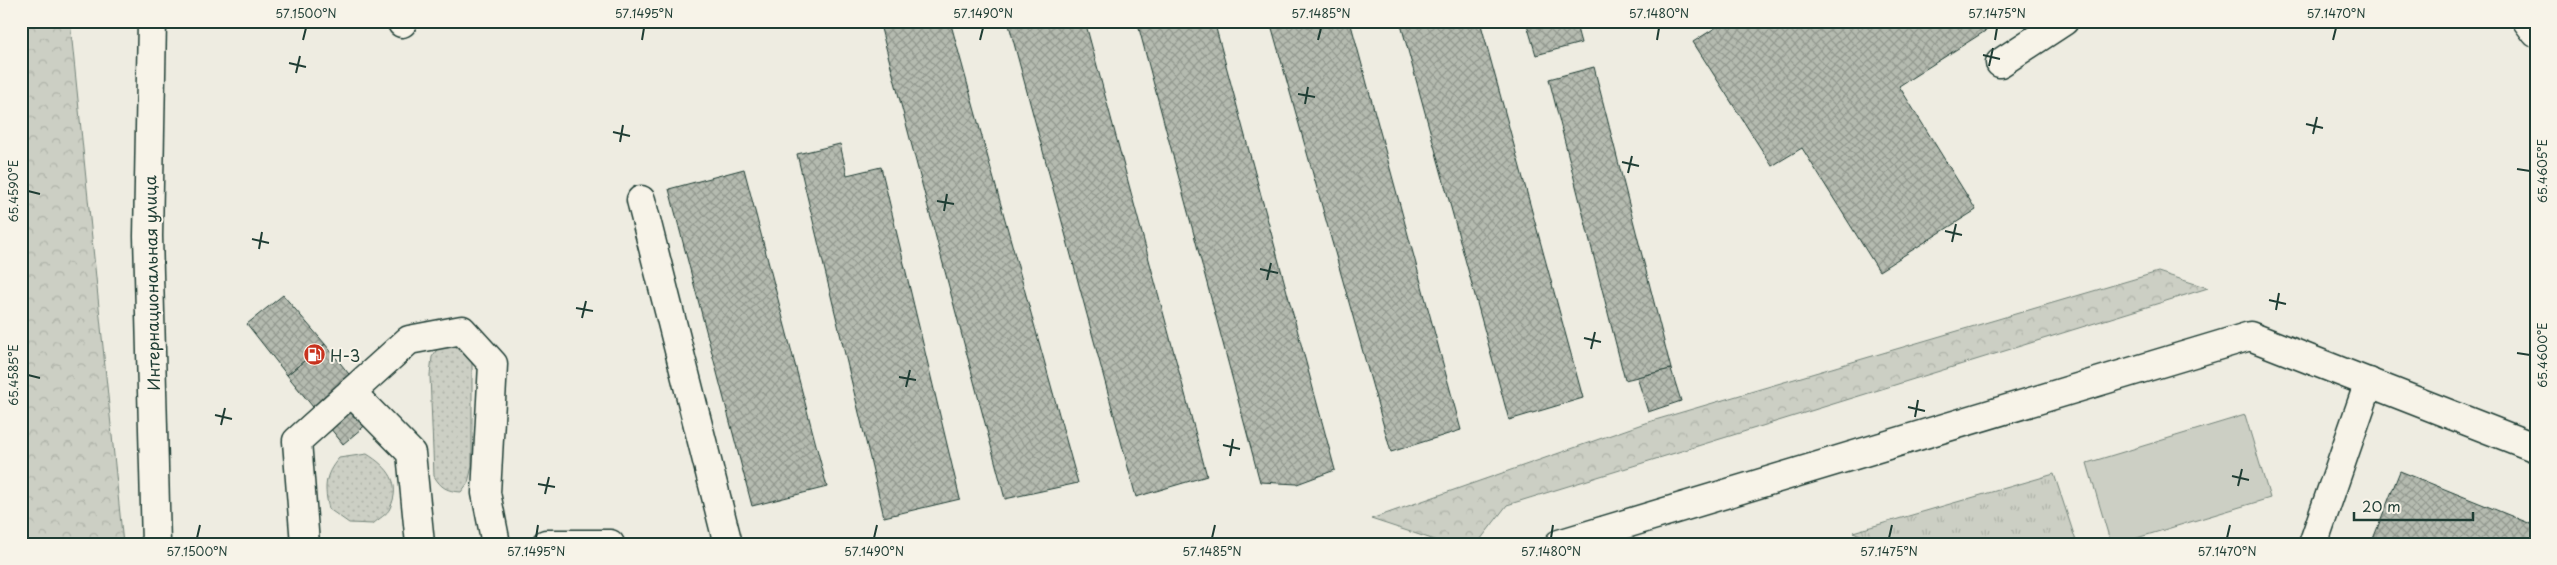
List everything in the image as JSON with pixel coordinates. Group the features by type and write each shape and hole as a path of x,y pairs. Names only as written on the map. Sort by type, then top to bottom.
{"street":[{"name":"Интернациональная улица","path":"152,21 148,236 156,544"},
{"path":"2000,63 2064,21"},
{"path":"2527,21 2536,33"},
{"path":"641,200 728,544"},
{"path":"305,544 297,441 409,340 462,330 493,364 486,493 496,544"},
{"path":"1559,544 2250,336 2536,448"},
{"path":"2313,544 2369,382"},
{"path":"351,392 411,453 420,544"},
{"path":"546,544 610,544"}],"green space":[{"path":"21,21 70,21 123,544 21,544"},
{"path":"2158,272 2208,288 1507,505 1477,544 1447,544 1371,519 1645,423"},
{"path":"451,346 463,350 472,362 472,466 468,483 461,492 445,488 434,476 430,375 432,357 438,348"},
{"path":"2245,415 2270,498 2117,544 2111,544 2087,463"},
{"path":"367,454 381,464 391,476 394,483 393,499 387,512 373,524 349,523 329,509 326,482 330,470 339,458"},
{"path":"2054,474 2077,544 1883,544 1853,532"}],"building":[{"path":"879,21 950,21 1078,483 1005,499"},
{"path":"1008,21 1085,21 1207,476 1136,497"},
{"path":"1137,21 1214,21 1335,470 1297,484 1260,482"},
{"path":"1270,21 1350,21 1461,430 1391,452"},
{"path":"1400,21 1480,21 1583,398 1509,420"},
{"path":"1526,21 1575,21 1581,43 1536,55"},
{"path":"1726,21 2001,21 1899,86 1976,210 1879,271 1802,148 1772,166 1693,42"},
{"path":"1594,67 1671,369 1625,380 1549,79"},
{"path":"840,144 847,175 881,167 960,499 884,517 797,154"},
{"path":"744,169 827,487 752,506 669,189"},
{"path":"283,295 325,344 287,375 247,324"},
{"path":"325,344 380,413 343,444 287,375"},
{"path":"1671,369 1681,401 1648,412 1637,377"},
{"path":"2400,471 2536,526 2536,544 2371,544"}],"place":[{"name":"Н-3","path":"314,355"}]}
